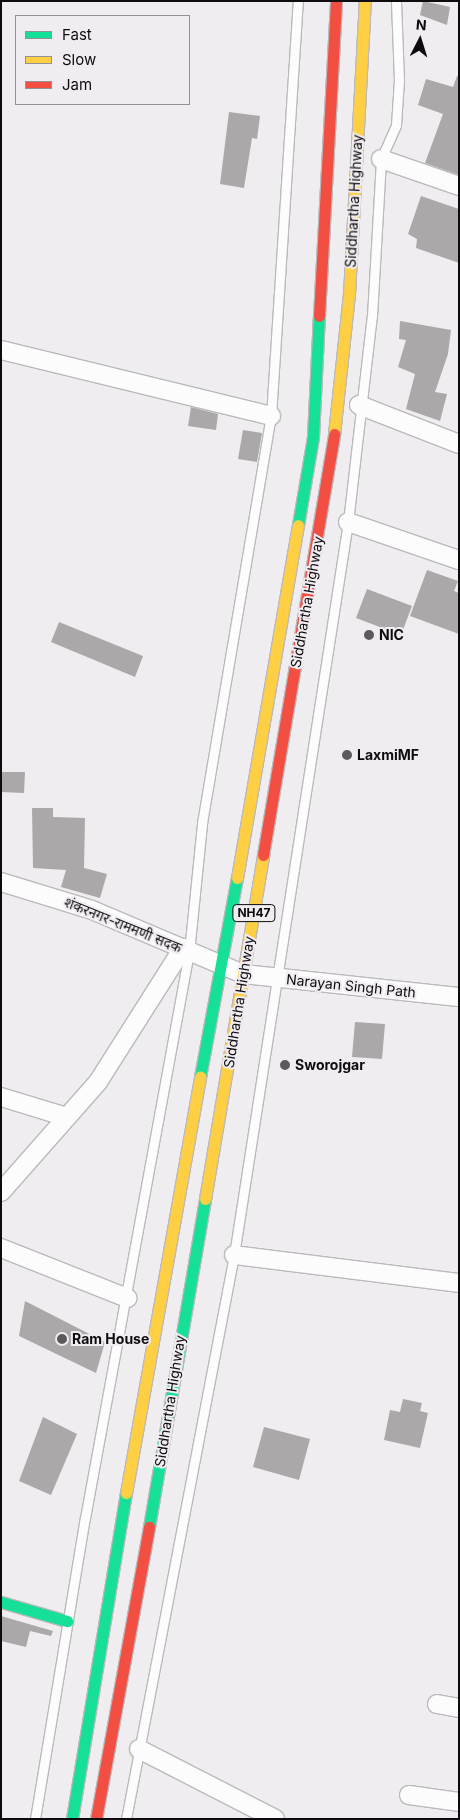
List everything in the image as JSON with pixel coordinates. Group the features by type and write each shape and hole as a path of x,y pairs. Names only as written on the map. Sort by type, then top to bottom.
{"main road":[{"name":"Siddhartha Highway","path":"72,1819 148,1361 219,964 253,792 313,437 336,1"},
{"name":"Siddhartha Highway","path":"96,1819 129,1647 338,408 349,294 365,1"},
{"path":"1,1602 67,1621"}],"street":[{"path":"382,159 459,186"},
{"path":"1,350 271,416"},
{"path":"359,405 459,444"},
{"path":"348,522 459,560"},
{"name":"शंकरनगर-राममणी सदक","path":"1,882 92,910 243,974"},
{"path":"1,1192 67,1117 125,1045 186,950"},
{"name":"Narayan Singh Path","path":"243,974 459,998"},
{"path":"1,1097 67,1117"},
{"path":"1,1248 127,1298"},
{"path":"234,1255 459,1282"},
{"path":"437,1704 459,1708"},
{"path":"139,1749 275,1819"},
{"path":"409,1795 459,1802"}],"lane":[{"path":"34,1819 67,1621 127,1298 186,950 202,823 271,416 298,1"},
{"path":"126,1819 234,1255 348,522 359,405 372,316 382,159 396,125 399,80 396,1"}],"building":[{"path":"423,1 450,7 447,25 420,15"},
{"path":"457,76 459,76 459,175 425,163 443,114 418,105 426,79 453,87"},
{"path":"229,112 260,116 257,139 252,138 244,188 220,184"},
{"path":"421,196 459,209 459,263 416,248 417,239 408,234"},
{"path":"400,321 451,330 448,354 435,392 447,394 440,421 406,409 415,374 398,367 406,340 399,339"},
{"path":"191,407 218,414 216,430 188,426"},
{"path":"243,430 262,433 257,462 238,459"},
{"path":"427,570 458,581 454,591 459,593 459,634 410,616"},
{"path":"367,589 412,606 401,635 356,618"},
{"path":"59,622 143,656 135,677 51,642"},
{"path":"1,772 25,772 24,793 1,792"},
{"path":"32,808 53,808 53,817 85,818 84,868 107,874 100,898 61,887 66,870 33,868"},
{"path":"355,1022 385,1024 382,1059 352,1057"},
{"name":"Ram House","path":"25,1301 105,1342 96,1373 19,1336"},
{"path":"403,1399 422,1403 420,1411 428,1413 420,1448 384,1440 390,1410 400,1412"},
{"path":"43,1417 77,1434 51,1495 19,1481"},
{"path":"264,1427 310,1439 299,1480 253,1467"},
{"path":"1,1616 53,1631 51,1636 30,1631 26,1647 1,1641"}],"traffic: fast":[{"path":"298,525 313,437 319,316"},
{"path":"200,1077 237,878"},
{"path":"149,1527 205,1199"},
{"path":"72,1819 126,1493"},
{"path":"1,1602 67,1621"}],"traffic: slow":[{"path":"334,434 349,294 365,1"},
{"path":"237,878 298,525"},
{"path":"205,1199 263,855"},
{"path":"126,1493 200,1077"}],"traffic: jam":[{"path":"319,316 336,1"},
{"path":"263,855 334,434"},
{"path":"96,1819 149,1527"}],"place":[{"name":"NIC","path":"369,635"},
{"name":"LaxmiMF","path":"347,755"},
{"name":"Sworojgar","path":"285,1065"},
{"name":"Ram House","path":"62,1339"}]}
